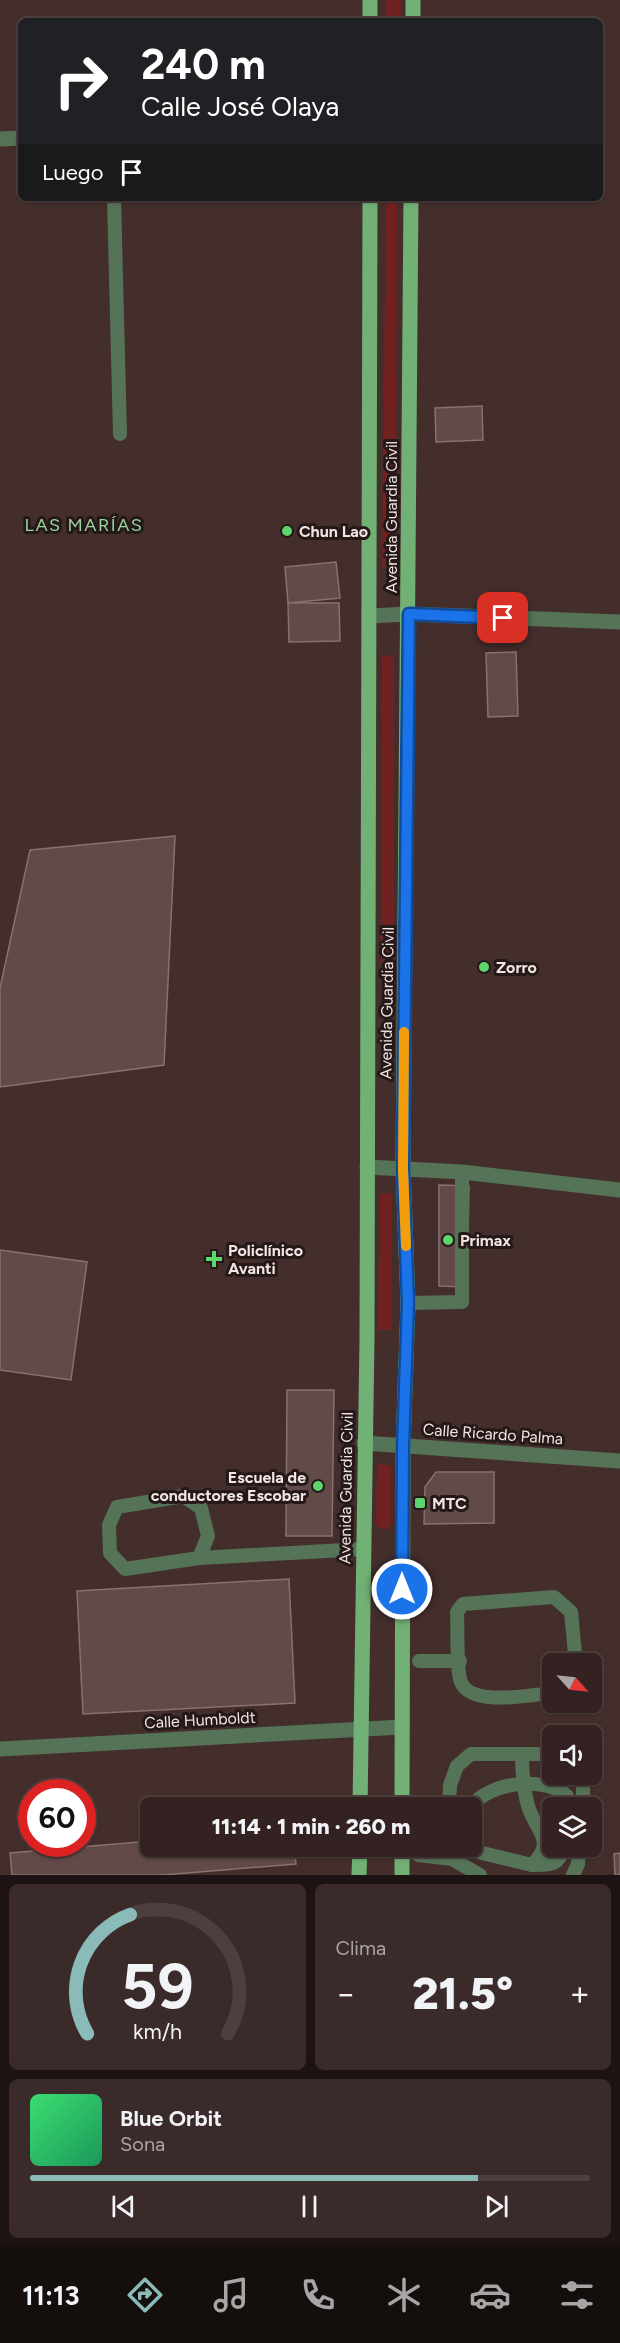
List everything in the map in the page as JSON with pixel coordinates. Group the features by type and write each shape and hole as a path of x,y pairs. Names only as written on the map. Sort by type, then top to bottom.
{"main road":[{"path":"370,0 370,18"},
{"path":"413,0 413,18"},
{"name":"Avenida Guardia Civil","path":"360,1797 366,1167 370,201"},
{"name":"Avenida Guardia Civil","path":"402,1797 403,1446 408,1303 403,1168 411,201"},
{"path":"359,1875 360,1857"},
{"path":"402,1857 402,1875"}],"street":[{"path":"0,139 18,138"},
{"path":"369,616 409,614 620,622"},
{"path":"366,1167 462,1172 620,1190"},
{"name":"Calle Ricardo Palma","path":"364,1443 620,1461"},
{"name":"Calle Humboldt","path":"0,1749 402,1727"}],"lane":[{"path":"114,201 120,434"},
{"path":"408,1303 462,1302 462,1172"},
{"path":"199,1558 208,1536 201,1508 183,1496 117,1507 109,1525 110,1553 125,1569 199,1558 363,1550"},
{"path":"542,1694 485,1698 470,1693 460,1682 457,1612 462,1604 554,1597 571,1612 575,1653"},
{"path":"418,1661 460,1661"},
{"path":"449,1797 450,1785 457,1766 471,1754 542,1754"},
{"path":"522,1754 522,1784 529,1808 544,1836 544,1849 532,1865"},
{"path":"480,1797 499,1786 522,1784 560,1789 567,1797"},
{"path":"482,1853 532,1865 553,1866 561,1857"},
{"path":"456,1857 480,1875"},
{"path":"573,1875 578,1857"}],"shaded area":[{"path":"386,0 402,0 401,18 386,18"},
{"path":"386,201 397,201 396,567 382,567"},
{"path":"394,655 394,965 381,967 382,656"},
{"path":"392,1193 392,1330 378,1330 380,1194"},
{"path":"381,1463 391,1467 391,1525 386,1530 379,1528 376,1523 377,1467"}],"building":[{"path":"482,406 483,440 436,442 435,408"},
{"path":"336,562 340,598 288,603 285,567"},
{"path":"288,603 339,603 340,641 289,642"},
{"path":"516,652 518,716 488,717 486,653"},
{"path":"175,836 164,1065 0,1087 0,988 30,850"},
{"path":"439,1185 469,1186 467,1287 439,1286"},
{"path":"0,1250 87,1262 71,1380 0,1370"},
{"path":"287,1390 334,1390 332,1536 286,1536"},
{"path":"436,1472 494,1472 494,1523 424,1524 425,1487"},
{"path":"289,1579 295,1703 83,1714 77,1591"},
{"path":"140,1842 140,1857 295,1857 296,1864 163,1875 12,1875 10,1853 18,1852 18,1857 96,1857 96,1846"},
{"path":"620,1853 620,1875 615,1875 614,1854"}],"slow traffic":[{"path":"404,1032 403,1168 406,1246"}],"place":[{"name":"Chun Lao","path":"287,531"},
{"name":"Zorro","path":"484,967"},
{"name":"Primax","path":"448,1240"},
{"name":"Policlínico Avanti","path":"214,1259"},
{"name":"Escuela de conductores Escobar","path":"318,1486"},
{"name":"MTC","path":"420,1503"}],"district":[{"name":"LAS MARÍAS","path":"84,525"}],"route":[{"path":"402,1589 403,1446 408,1303 403,1168 409,614 503,618"}]}
